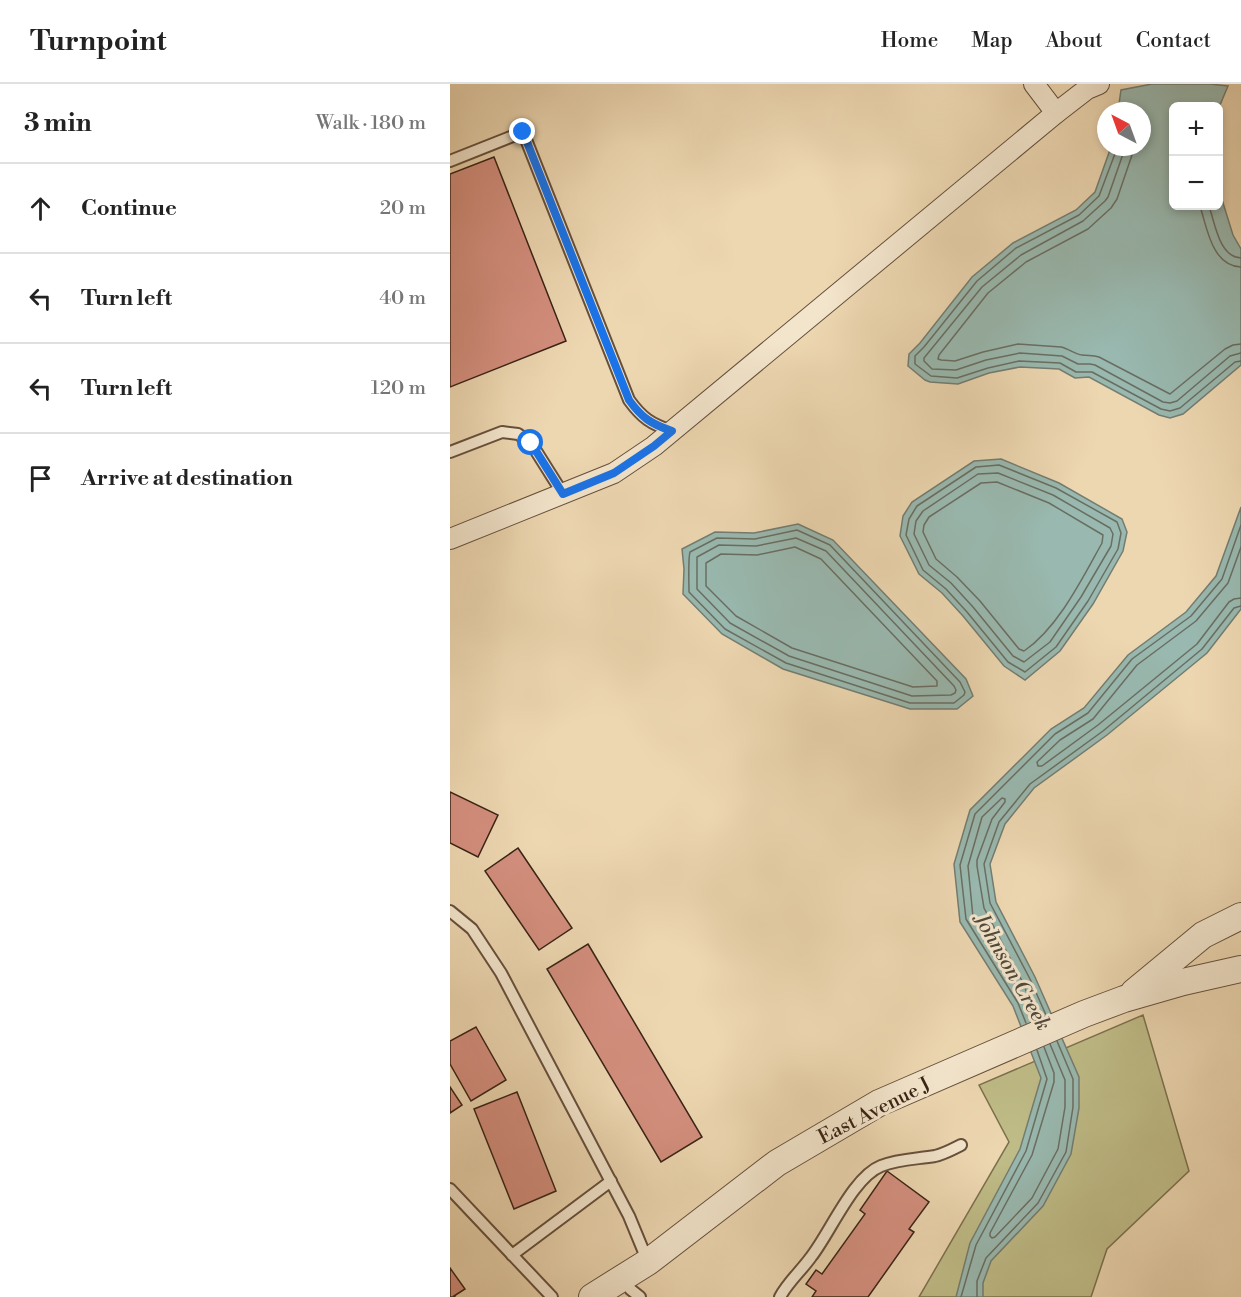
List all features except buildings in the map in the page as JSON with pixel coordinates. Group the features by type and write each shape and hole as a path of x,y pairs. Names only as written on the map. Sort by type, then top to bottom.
{"street":[{"path":"1034,84 1056,113"},
{"path":"450,540 614,473 654,446 1056,113 1087,89 1099,84"},
{"name":"East Avenue J","path":"1124,999 1203,935 1241,916"},
{"name":"East Avenue J","path":"592,1297 648,1262 777,1163 879,1102 1124,999 1183,982 1241,969"},
{"name":"East Avenue J","path":"631,1294 648,1262"}],"lane":[{"path":"450,161 523,132 629,400 640,415 655,425 672,431"},
{"path":"450,452 502,432 518,434 531,443 563,494"},
{"path":"450,911 471,929 501,973 629,1216 648,1262"},
{"path":"780,1297 812,1256 862,1180 879,1166 906,1159 938,1156 961,1145"},
{"path":"512,1255 611,1181"},
{"path":"450,1189 552,1297"}],"shaded area":[{"path":"1143,1015 1189,1171 1107,1249 1091,1297 919,1297 1009,1142 979,1085"}],"water":[{"path":"1152,84 1228,86 1221,102 1169,102 1169,210 1223,210 1223,203 1233,235 1241,249 1241,365 1183,414 1170,418 1159,415 1089,377 1075,378 1059,369 1020,367 989,373 958,384 925,380 908,366 909,354 972,277 1013,243 1076,210 1095,192 1108,156 1151,156 1151,102 1119,102 1121,90"},
{"path":"1001,459 1059,483 1122,519 1127,532 1123,551 1093,604 1060,651 1025,680 1004,666 942,593 919,574 900,536 903,516 912,502 974,461"},
{"name":"Johnson Creek","path":"1241,507 1241,609 1207,653 1107,735 1034,788 1005,824 990,864 996,902 1035,977 1079,1077 1079,1108 1071,1154 1043,1206 991,1261 983,1283 983,1297 956,1297 970,1243 1020,1149 1041,1078 1013,1006 960,922 954,864 970,810 1051,729 1084,708 1128,655 1186,612 1216,576"},
{"path":"798,524 833,540 966,679 973,696 957,709 910,709 783,669 722,634 683,594 682,549 715,532 754,533"}],"route":[{"path":"523,132 629,400 640,415 655,425 672,431 614,473 563,494 531,443"}]}
